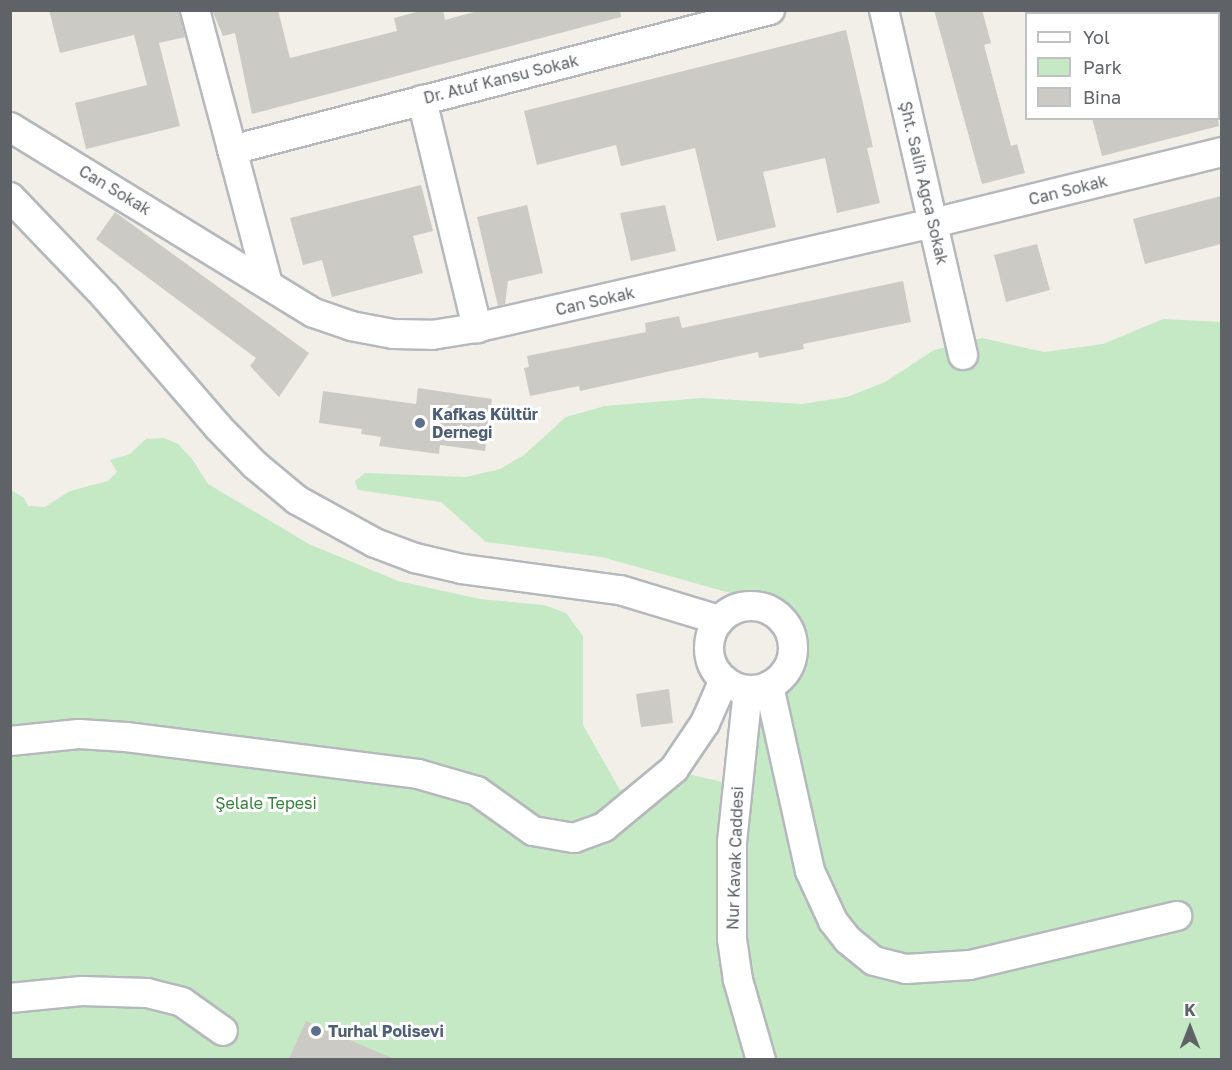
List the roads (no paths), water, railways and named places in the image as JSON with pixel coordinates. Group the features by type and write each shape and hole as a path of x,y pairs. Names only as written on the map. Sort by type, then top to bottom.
{"street":[{"path":"195,10 268,284"},
{"name":"Dr. Atuf Kansu Sokak","path":"232,150 770,10"},
{"name":"Şht. Salih Ağca Sokak","path":"884,10 963,355"},
{"path":"422,100 477,328"},
{"name":"Can Sokak","path":"10,127 314,312 351,326 393,334 432,335 477,328 933,223 1221,152"},
{"path":"10,197 105,296 218,427 255,465 297,500 375,543 415,558 462,569 620,590 719,620"},
{"path":"10,741 79,734 126,737 418,774 477,791 533,831 574,838 604,827 674,769 705,723 747,686 791,664 793,645 788,626 779,616 755,606 742,607 719,620 712,632 710,658 747,686 810,871 833,921 848,940 874,961 906,969 970,965 1178,916"},
{"name":"Nur Kavak Caddesi","path":"747,686 732,842 732,939 738,980 761,1059"},
{"path":"10,998 82,991 147,993 182,1002 223,1031"}],"place":[{"name":"Kafkas Kültür Derneği","path":"420,423"},
{"name":"Turhal Polisevi","path":"316,1031"}],"park label":[{"name":"Şelale Tepesi","path":"266,803"}]}
